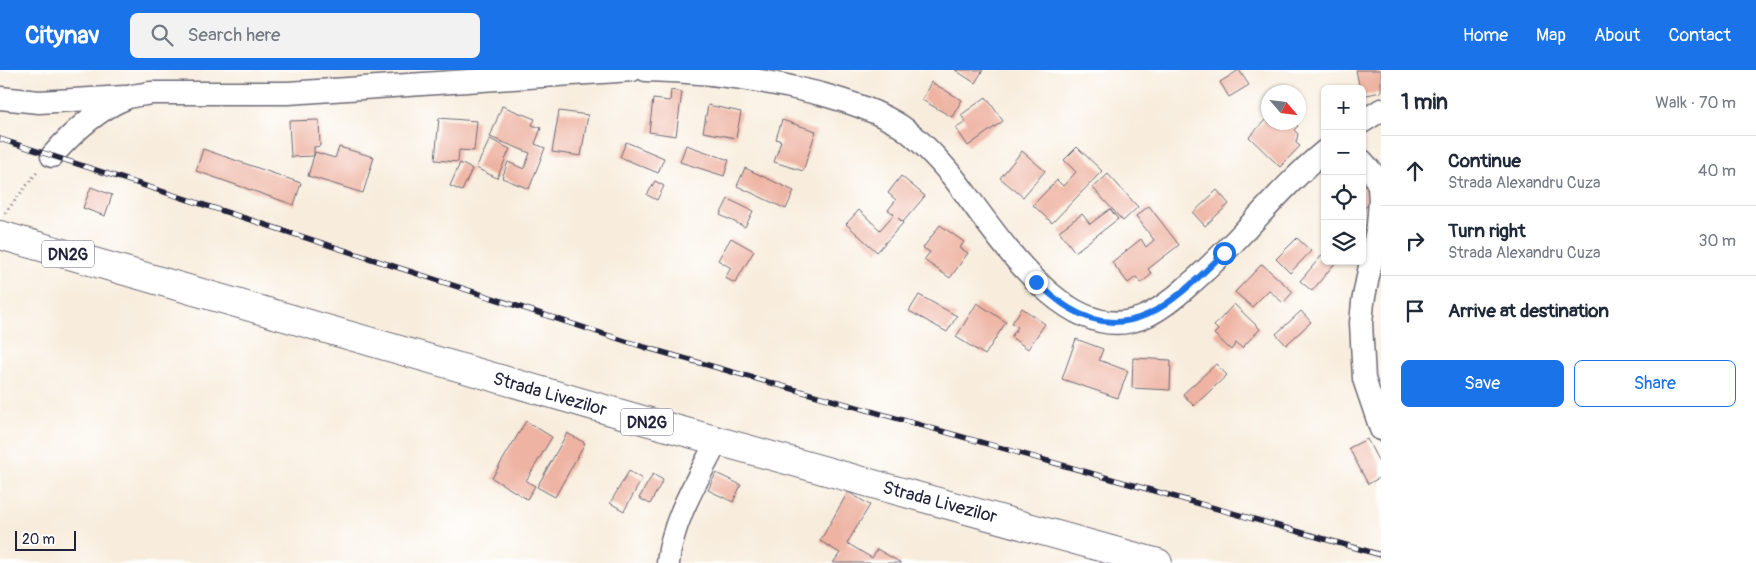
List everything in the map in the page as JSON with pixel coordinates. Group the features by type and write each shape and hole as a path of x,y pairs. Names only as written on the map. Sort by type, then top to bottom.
{"main road":[{"name":"Strada Livezilor","path":"0,235 718,441 1158,563"}],"street":[{"path":"0,98 40,102 128,97 159,93 297,92 452,76 632,70"},
{"path":"646,70 702,72 761,80 831,97 875,112 888,119 902,127 929,150 1036,282 1070,309 1089,318 1111,323 1144,317 1174,298 1224,253 1288,186 1321,155"},
{"path":"52,156 67,138 112,105 128,97"},
{"path":"1366,119 1381,110"},
{"path":"1366,166 1375,176 1379,187 1380,201 1378,225 1362,302 1361,323 1364,379 1381,429"},
{"path":"668,563 669,552 679,519 718,441"}],"path":[{"path":"0,219 36,173 52,156"}],"building":[{"path":"955,70 983,70 975,83"},
{"path":"1239,70 1249,85 1229,97 1220,82"},
{"path":"1356,70 1381,70 1381,92 1366,95 1366,85 1359,85"},
{"path":"931,82 962,100 952,117 922,100"},
{"path":"671,90 682,92 676,136 649,132 653,99 670,101"},
{"path":"986,97 1003,121 968,146 956,128 966,122 961,115"},
{"path":"708,105 741,112 736,138 703,132"},
{"path":"502,106 535,119 532,125 541,128 535,144 545,148 529,189 502,178 508,162 524,169 530,153 490,137"},
{"path":"559,111 588,115 581,156 552,152"},
{"path":"439,118 477,121 474,151 459,150 458,162 435,160"},
{"path":"319,120 320,146 314,147 314,156 291,157 289,121"},
{"path":"782,120 816,131 803,171 774,162 781,141 776,139"},
{"path":"1261,124 1261,130 1294,130 1298,134 1296,143 1300,146 1280,167 1249,137"},
{"path":"490,139 510,149 497,178 476,168"},
{"path":"626,142 664,158 658,173 620,157"},
{"path":"686,145 729,160 724,176 680,162"},
{"path":"339,147 374,157 363,193 308,176 315,152 335,158"},
{"path":"1077,147 1102,171 1052,223 1033,205 1057,180 1063,186 1076,172 1064,160"},
{"path":"203,149 301,183 294,205 196,171"},
{"path":"1022,151 1045,171 1023,197 1000,178"},
{"path":"460,163 472,169 462,191 450,186"},
{"path":"745,168 794,191 786,209 737,186"},
{"path":"1108,174 1138,207 1123,221 1093,188"},
{"path":"901,176 925,196 903,222 898,218 903,223 877,252 846,224 859,210 880,230 894,214 888,210 896,200 888,193"},
{"path":"655,181 664,186 657,200 647,195"},
{"path":"1366,185 1377,197 1366,207"},
{"path":"91,187 112,195 105,216 83,208"},
{"path":"1217,190 1229,204 1205,226 1193,213"},
{"path":"728,199 753,211 745,227 720,215"},
{"path":"1149,206 1179,245 1148,269 1152,274 1141,283 1136,277 1128,283 1112,262 1141,239 1146,247 1154,240 1136,216"},
{"path":"1110,209 1118,219 1075,252 1059,231 1082,214 1090,224"},
{"path":"940,225 964,242 960,248 968,253 950,278 924,260 930,252 923,248"},
{"path":"731,238 754,251 735,283 725,278 731,268 718,260"},
{"path":"1297,238 1311,251 1290,273 1276,259"},
{"path":"1321,256 1321,265 1333,265 1312,291 1300,281"},
{"path":"1262,264 1293,292 1283,303 1269,290 1252,307 1235,292"},
{"path":"919,295 957,316 947,332 909,311"},
{"path":"977,303 1006,322 985,355 956,337"},
{"path":"1234,304 1260,329 1242,348 1236,343 1231,350 1214,334 1218,330 1214,326"},
{"path":"1022,308 1045,324 1028,349 1011,337 1018,327 1012,323"},
{"path":"1301,311 1311,322 1286,345 1276,334"},
{"path":"1076,339 1103,349 1099,360 1128,371 1118,398 1062,379"},
{"path":"1133,358 1171,360 1170,390 1132,388"},
{"path":"1216,364 1227,375 1194,406 1183,394"},
{"path":"526,421 552,437 526,481 535,486 527,499 492,478"},
{"path":"567,433 585,443 555,497 537,487"},
{"path":"1367,439 1381,466 1381,477 1368,484 1349,448"},
{"path":"629,471 642,479 624,511 610,503"},
{"path":"716,473 741,485 733,502 708,490"},
{"path":"653,474 663,480 650,504 639,498"},
{"path":"848,492 870,505 847,543 872,558 877,549 901,563 833,563 840,553 820,541"}],"railway":[{"path":"0,139 644,347 1381,555"}],"route":[{"path":"1036,282 1070,309 1100,322 1111,323 1144,317 1161,308 1224,253"}]}
